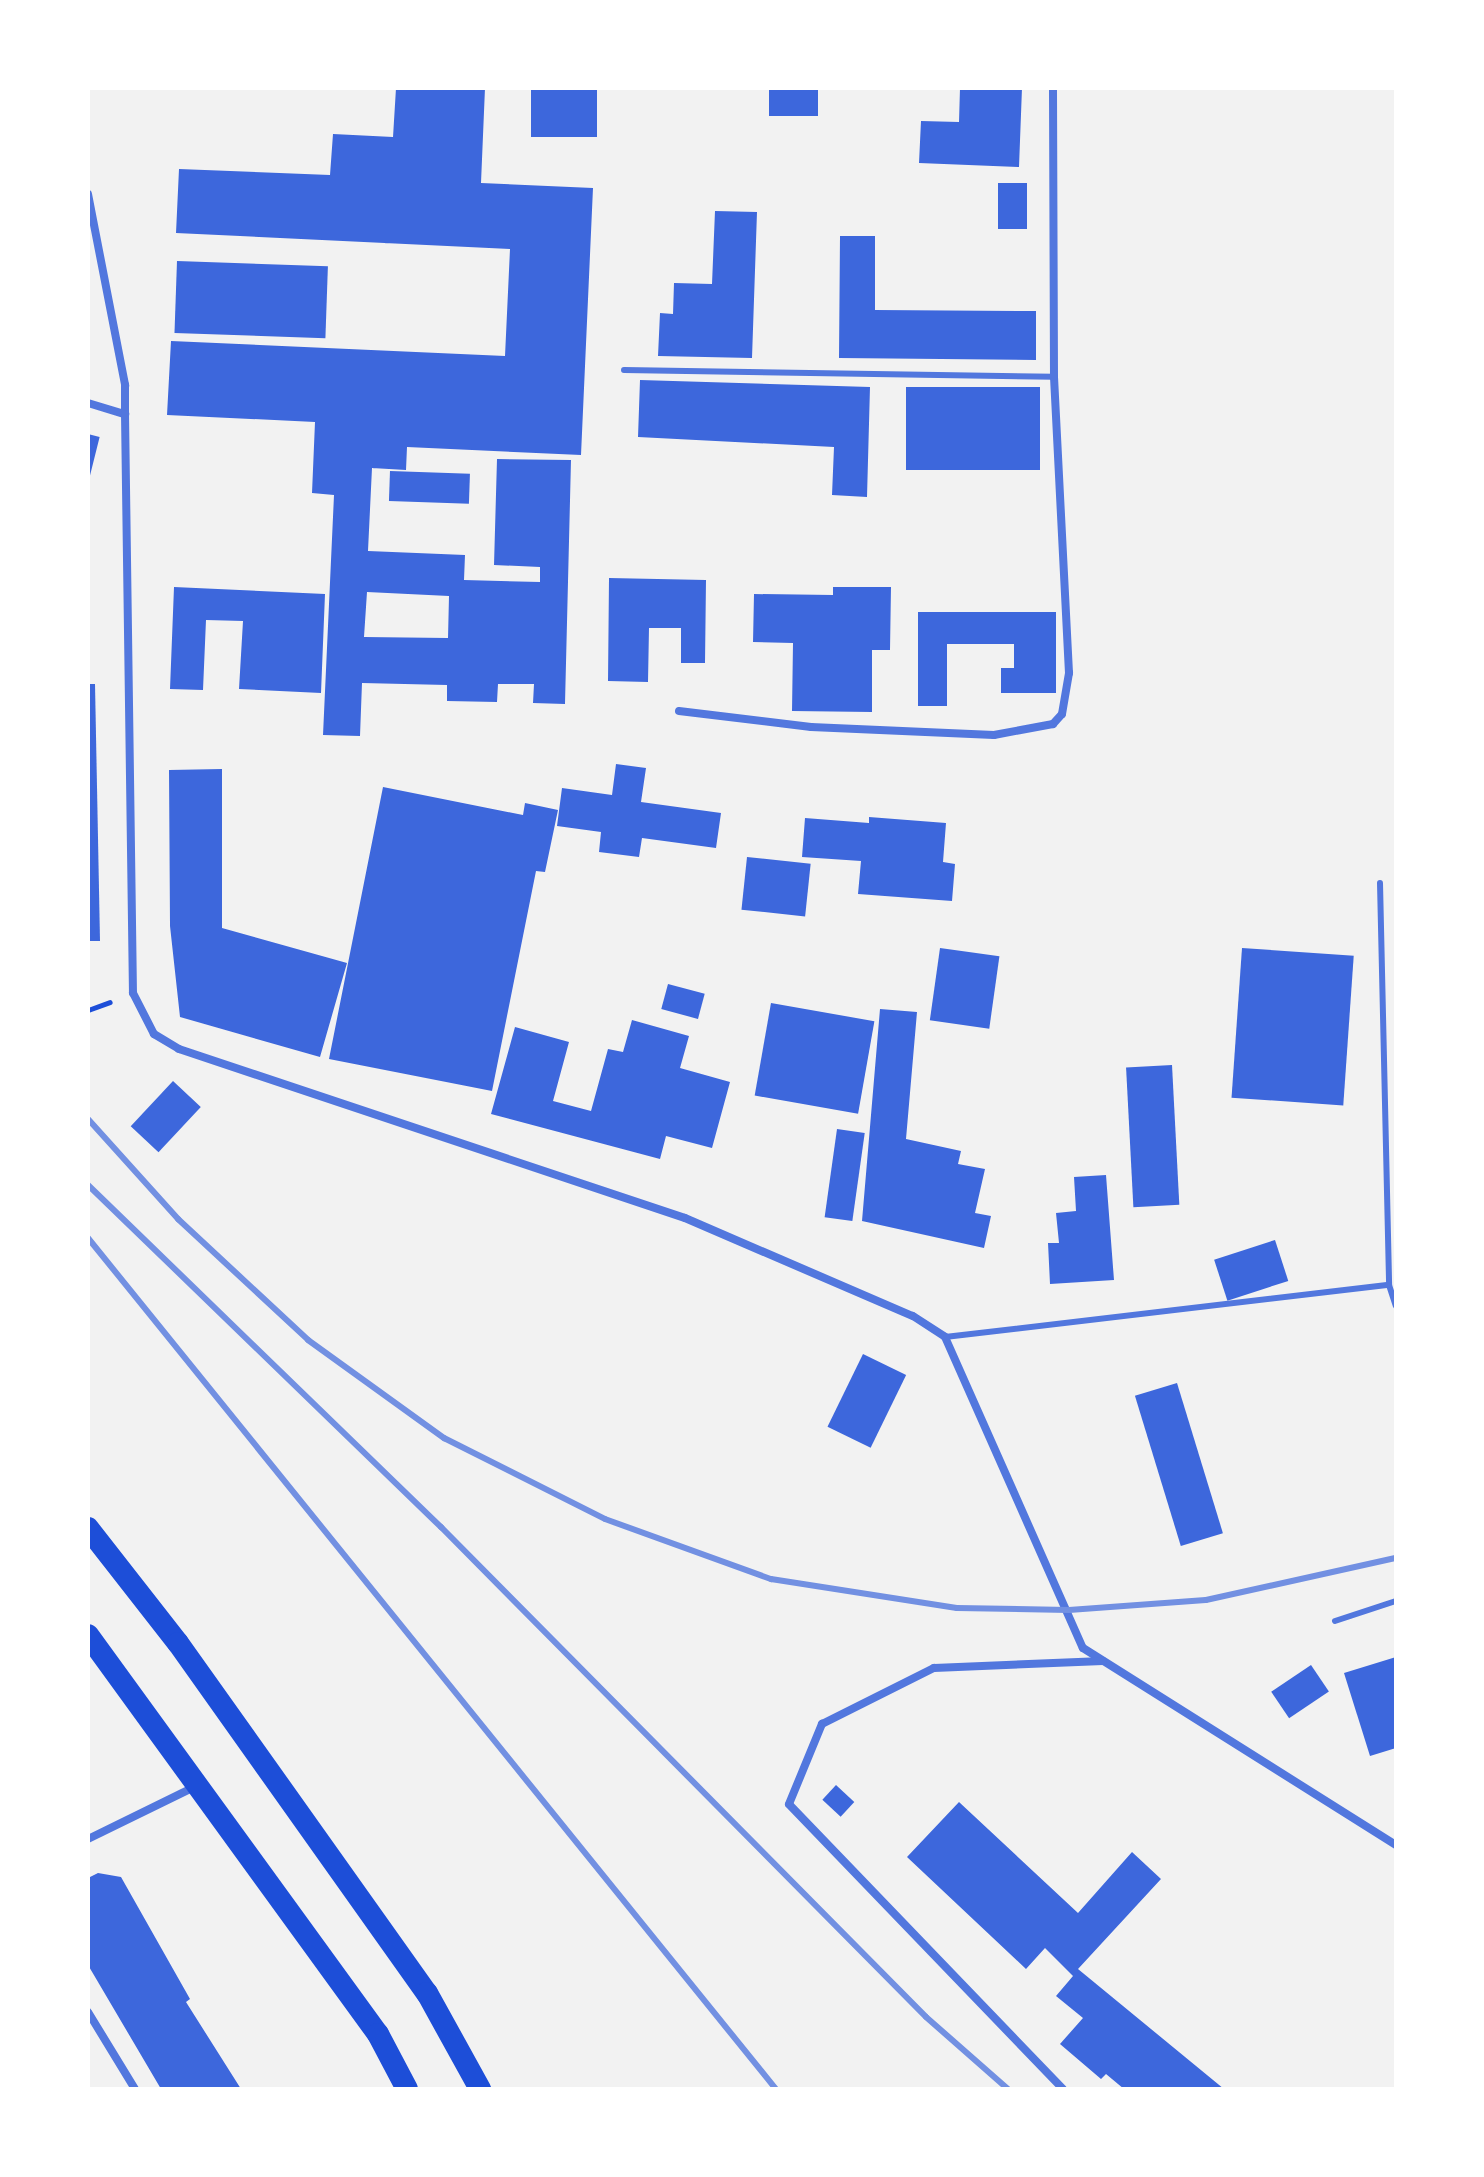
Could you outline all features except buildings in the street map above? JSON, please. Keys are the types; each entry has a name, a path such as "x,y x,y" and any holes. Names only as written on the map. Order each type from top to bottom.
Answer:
{"highway":[{"path":"88,1528 178,1643 427,1993 480,2089"},
{"path":"88,1635 378,2034 407,2089"}],"street":[{"path":"679,711 811,727 994,735 1053,724 1069,695 1069,673 1054,377 1053,88"},
{"path":"88,194 125,385 133,993 154,1034 179,1049 685,1218 913,1316 945,1337 1083,1648 1396,1845"},
{"path":"88,403 125,414"},
{"path":"1063,2089 789,1804 822,1724 934,1668 1104,1660"},
{"path":"88,1839 199,1785"},
{"path":"88,2012 135,2089"}],"lane":[{"path":"624,370 1054,377"},
{"path":"1380,883 1389,1285 1396,1306"},
{"path":"945,1337 1389,1285"},
{"path":"1335,1621 1396,1601"}],"railway":[{"path":"88,1119 178,1219 308,1340 444,1438 605,1519 771,1579 957,1608 1069,1610 1206,1600 1396,1558"},
{"path":"88,1185 441,1527 926,2017 1008,2089"},
{"path":"88,1238 776,2089"}]}
